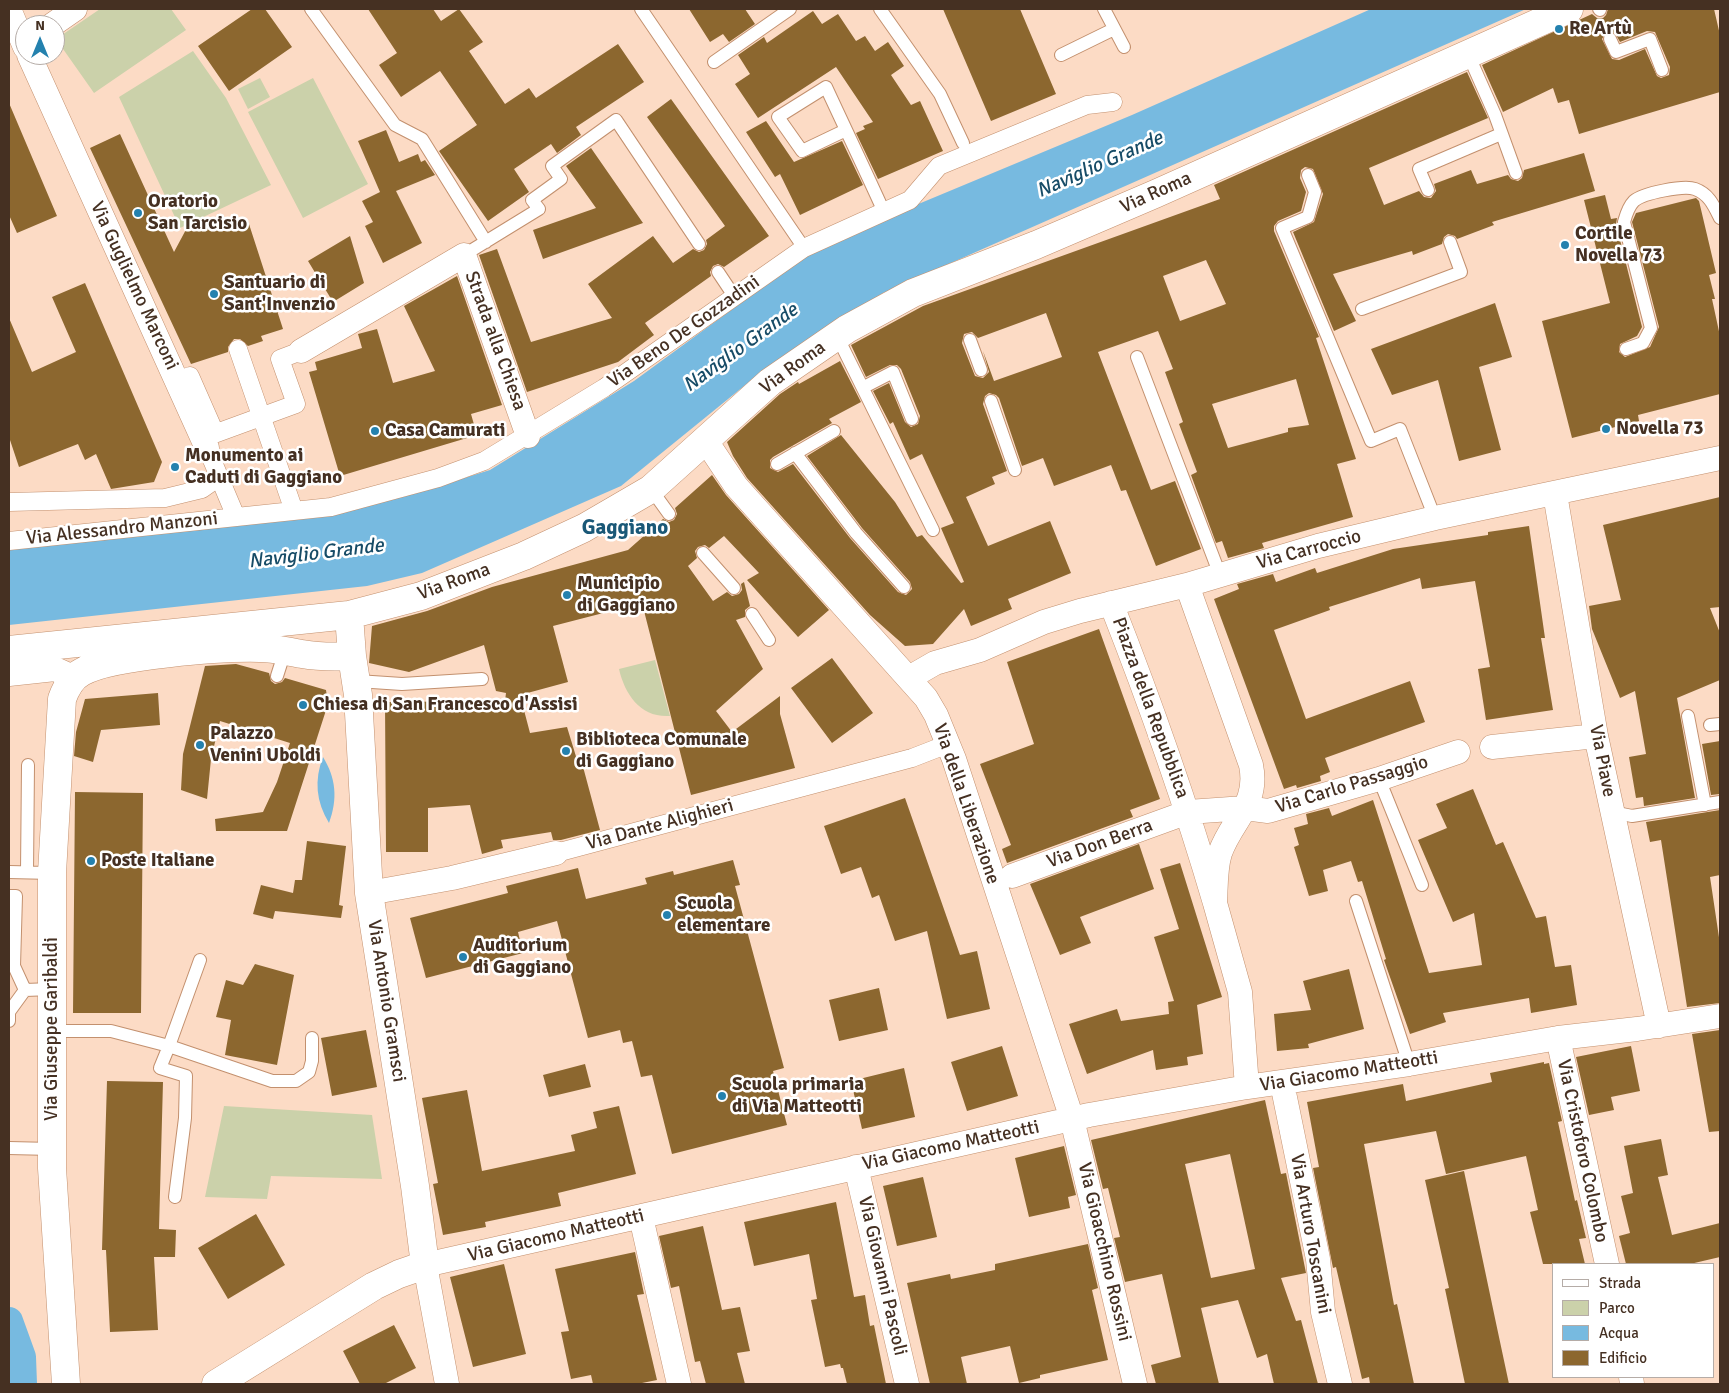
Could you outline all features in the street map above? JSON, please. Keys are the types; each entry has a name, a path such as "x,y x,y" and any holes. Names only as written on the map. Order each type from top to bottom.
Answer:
{"street":[{"path":"9,9 15,23"},
{"name":"Via Roma","path":"9,650 349,615 421,596 524,556 584,528 650,489 770,382 837,336 913,293 952,287 1036,245 1291,138 1468,54 1569,9"},
{"name":"Via Guglielmo Marconi","path":"34,65 177,381 208,439 219,477 236,517"},
{"name":"Via Beno De Gozzadini","path":"236,517 331,507 438,478 484,461 528,436 604,388 804,248 910,200 939,166 966,148 1087,105 1113,102"},
{"name":"Strada alla Chiesa","path":"301,351 464,255 528,436"},
{"path":"238,349 294,511"},
{"path":"208,439 296,404 280,359 301,351"},
{"name":"Via della Liberazione","path":"706,441 926,698 936,714 948,744 1072,1119"},
{"name":"Via Carroccio","path":"909,678 935,663 980,650 1044,622 1111,603 1187,585 1318,546 1435,518 1720,458"},
{"name":"Via Alessandro Manzoni","path":"9,502 165,498 202,489 219,477"},
{"name":"Via Piave","path":"1555,494 1596,736 1659,1026"},
{"name":"Via Alessandro Manzoni","path":"9,541 236,517"},
{"name":"Piazza della Repubblica","path":"1187,585 1251,765 1254,782 1251,798 1220,854 1217,867 1215,903"},
{"name":"Piazza della Repubblica","path":"1111,603 1154,714 1188,812 1240,992 1247,1088"},
{"name":"Via Antonio Gramsci","path":"349,615 368,893 415,1186 425,1266 447,1384"},
{"path":"9,674 55,668 75,678 90,668 123,660 241,648 281,664 318,656 354,668"},
{"name":"Via Giuseppe Garibaldi","path":"66,1384 52,1149 52,989 40,872 62,699 75,678"},
{"path":"1492,747 1596,736"},
{"name":"Via Dante Alighieri","path":"368,893 452,878 556,853 912,758 948,744"},
{"name":"Via Carlo Passaggio","path":"1245,808 1268,811 1379,779 1458,752"},
{"name":"Piazza della Repubblica","path":"1188,812 1245,808"},
{"name":"Via Don Berra","path":"1012,876 1188,812"},
{"name":"Via Giacomo Matteotti","path":"216,1384 374,1286 399,1274 425,1266 1072,1119 1247,1088 1409,1064 1558,1038 1659,1026 1720,1016"},
{"name":"Via Cristoforo Colombo","path":"1558,1038 1606,1263"},
{"name":"Via Arturo Toscanini","path":"1282,1083 1318,1258 1323,1312 1340,1384"},
{"name":"Via Gioacchino Rossini","path":"1072,1119 1135,1384"},
{"name":"Via Giovanni Pascoli","path":"856,1167 907,1384"},
{"path":"641,1217 679,1384"}],"lane":[{"path":"311,9 396,125 422,139 486,242"},
{"path":"640,9 804,248"},
{"path":"880,9 940,94 966,148"},
{"path":"1104,9 1124,47"},
{"path":"714,62 786,10"},
{"path":"1061,55 1114,28"},
{"path":"1610,38 1616,52 1650,39 1662,70"},
{"path":"1468,54 1516,173"},
{"path":"846,130 802,151 778,117 826,87 846,130 884,212"},
{"path":"464,255 539,209 532,200 561,179 552,166 616,120 700,244"},
{"path":"1428,190 1419,169 1501,134"},
{"path":"1308,175 1315,192 1308,217 1282,228 1371,441 1400,429 1435,518"},
{"path":"1626,349 1643,343 1651,328 1624,222 1626,212 1635,200 1676,187 1686,187 1696,189 1708,197 1720,218"},
{"path":"1362,309 1461,272 1450,242"},
{"path":"718,272 734,296"},
{"path":"837,336 864,387 933,530"},
{"path":"970,340 981,370"},
{"path":"1137,357 1220,575"},
{"path":"864,387 893,372 912,419"},
{"path":"991,401 1015,470"},
{"path":"776,464 834,431"},
{"path":"796,453 856,534 904,587"},
{"path":"650,489 668,514"},
{"path":"703,553 734,588"},
{"path":"752,614 769,640"},
{"path":"354,668 402,684 482,679"},
{"path":"1688,716 1705,805"},
{"path":"9,872 40,872 28,765"},
{"path":"1379,779 1422,885"},
{"path":"1612,812 1632,816 1720,802"},
{"path":"9,896 16,896 14,966 25,990"},
{"path":"1356,901 1409,1064"},
{"path":"175,1197 185,1118 186,1076 160,1068 200,960"},
{"path":"25,990 52,989"},
{"path":"9,1021 9,1012 25,990"},
{"path":"52,1031 111,1032 166,1050 188,1052 272,1081 296,1081 309,1072 312,1061 312,1038"},
{"path":"9,1148 52,1149"}],"green space":[{"path":"100,9 171,9 186,30 94,93 65,52 65,33"},
{"path":"193,51 226,98 271,185 180,228 119,97"},
{"path":"260,78 270,97 248,109 238,89"},
{"path":"313,78 368,184 303,218 248,112"},
{"path":"655,660 670,716 660,716 651,713 636,703 625,688 619,669"},
{"path":"224,1106 372,1115 382,1179 271,1176 267,1199 205,1197"}],"water":[{"name":"Naviglio Grande","path":"1371,9 1526,9 883,293 765,369 621,486 422,573 367,586 9,625 9,548 334,512 406,496 490,470 634,381 820,245 1132,115"},
{"path":"323,757 331,773 334,789 334,806 329,823 321,807 318,791 318,774"}],"building":[{"path":"252,9 265,9 292,47 229,91 198,46"},
{"path":"368,9 433,9 441,21 459,9 483,42 469,51 505,104 529,88 536,98 618,44 644,82 576,127 581,135 557,153 551,144 514,169 529,192 488,221 439,151 477,125 440,71 401,97 379,65 397,53"},
{"path":"689,9 745,9 755,24 729,42 723,34 710,42"},
{"path":"943,9 1020,9 1056,94 991,121"},
{"path":"1608,9 1714,9 1720,35 1720,92 1579,134 1569,100 1558,103 1553,88 1503,112 1482,65 1592,14 1597,18 1603,18","holes":["1607,31 1615,33 1620,42 1647,31 1655,32 1670,67 1669,75 1661,78 1657,76 1645,49 1619,60 1612,59 1602,39"]},
{"path":"813,11 822,24 838,14 856,41 865,36 875,51 888,42 904,66 891,75 911,105 920,101 943,151 878,179 856,133 865,129 863,126 873,122 836,67 758,118 735,84 750,74 738,55 764,37 767,43"},
{"path":"1467,72 1488,118 1369,168 1384,205 1419,191 1424,197 1431,198 1436,191 1434,184 1471,170 1477,184 1508,175 1511,179 1518,181 1522,178 1524,170 1584,153 1595,191 1492,222 1494,225 1457,239 1455,236 1448,234 1444,237 1442,244 1413,255 1412,251 1333,274 1356,321 1334,331 1293,232 1314,222 1323,194 1313,169 1305,167 1301,170 1300,178 1306,192 1301,211 1278,221 1274,226 1274,231 1319,337 1316,338 1356,459 1337,464 1353,517 1262,543 1264,548 1228,558 1222,541 1216,543 1191,475 1197,472 1179,424 1183,422 1165,372 1173,369 1158,331 1098,352 1151,490 1175,481 1201,549 1156,566 1126,490 1121,491 1111,465 1054,486 1043,458 1022,466 999,398 989,393 985,396 983,404 1007,471 992,477 995,484 966,497 988,546 1050,521 1071,573 1008,599 1012,609 971,626 964,609 933,644 905,646 870,615 747,478 733,456 727,442 780,394 798,382 799,384 840,361 861,402 829,419 832,423 773,457 770,460 770,468 778,472 793,464 850,538 898,592 906,595 912,589 910,582 862,528 807,456 841,435 895,502 917,537 922,535 961,583 964,582 941,528 954,523 922,454 910,460 893,422 890,424 873,391 889,383 905,422 911,427 918,424 920,416 901,369 897,365 890,365 866,377 851,345 923,306 1220,199 1214,185","holes":["1206,260 1226,304 1180,321 1163,276","1046,313 1062,357 994,381 983,351 989,372 983,378 975,376 962,343 964,334 972,332 978,338","1296,379 1309,425 1288,428 1288,432 1228,448 1212,404"]},
{"path":"671,99 769,236 724,267 718,264 713,266 710,272 711,276 645,323 654,335 618,362 527,392 479,255 497,249 531,342 612,318 588,284 653,236 673,263 693,249 699,252 704,250 707,244 706,240 725,226 647,117"},
{"path":"9,103 57,216 17,233 9,215"},
{"path":"766,121 794,162 842,141 863,185 800,215 780,174 775,177 746,132"},
{"path":"386,130 399,162 418,154 421,162 425,160 435,175 396,191 422,243 383,263 365,226 373,222 362,201 380,192 358,141"},
{"name":"Santuario di Sant'Invenzio","path":"120,134 174,252 189,224 206,221 214,223 224,230 248,221 283,329 261,336 263,341 248,346 240,339 234,339 228,347 228,352 191,364 90,148"},
{"path":"591,148 643,223 543,259 533,230 596,208 566,166"},
{"path":"1605,195 1611,219 1617,218 1616,224 1642,327 1637,336 1620,344 1619,352 1625,357 1650,347 1659,327 1632,222 1636,213 1696,198 1699,201 1716,273 1709,275 1715,299 1712,299 1720,336 1720,394 1638,415 1639,421 1572,438 1542,321 1610,303 1584,200"},
{"path":"350,236 364,283 333,302 308,261"},
{"path":"457,276 502,405 471,414 477,435 340,476 309,372 317,370 315,362 362,348 358,334 377,329 393,383 435,371 404,306"},
{"path":"85,283 162,462 154,482 111,489 96,454 85,460 78,444 19,467 9,437 9,318 32,372 76,352 52,297"},
{"path":"1495,303 1512,357 1479,367 1501,450 1459,461 1438,380 1392,395 1371,349"},
{"path":"712,475 726,495 829,610 798,637 747,580 759,573 724,536 709,548 705,545 698,547 695,551 697,558 688,566 713,601 727,592 732,596 739,594 742,590 741,584 744,582 750,606 745,610 745,617 736,620 763,669 716,711 732,732 780,696 780,714 795,768 691,795 642,603 553,626 568,682 520,695 530,733 567,727 578,763 582,763 600,830 561,840 553,840 551,832 501,840 503,848 482,854 470,805 428,808 428,852 386,852 385,702 505,701 506,693 496,691 484,645 409,672 369,663 372,626 427,611 492,587 628,550 663,519 669,522 674,520 677,514 675,508"},
{"path":"1720,497 1720,607 1710,608 1720,633 1720,680 1677,698 1695,798 1644,806 1643,797 1636,798 1629,757 1646,754 1635,691 1620,698 1592,629 1589,606 1621,600 1603,525"},
{"path":"1529,526 1545,638 1541,638 1553,710 1486,720 1478,669 1490,667 1475,581 1422,589 1420,578 1329,607 1330,610 1274,630 1306,719 1410,681 1425,722 1325,758 1330,772 1320,776 1321,781 1297,788 1296,785 1284,789 1214,599 1239,589 1237,584 1273,574 1276,582 1315,568 1317,573 1393,549 1488,535 1488,532"},
{"path":"1099,629 1160,799 1130,810 1133,817 1007,863 1002,849 1011,845 980,764 1034,744 1007,662"},
{"path":"832,658 873,713 832,743 791,688"},
{"name":"Palazzo Venini Uboldi","path":"236,664 269,673 271,681 275,684 282,682 285,678 326,690 328,704 287,831 216,831 215,819 263,812 277,782 290,743 220,721 211,759 207,799 181,790 183,754 205,666"},
{"path":"158,693 160,725 101,730 93,762 74,756 76,732 85,699"},
{"path":"1720,741 1720,794 1711,795 1702,744"},
{"path":"1473,789 1496,845 1503,842 1536,918 1546,916 1555,967 1571,965 1577,1005 1531,1013 1529,998 1443,1013 1446,1022 1410,1034 1384,960 1386,959 1362,881 1358,882 1351,861 1323,870 1328,891 1309,896 1294,847 1299,845 1294,828 1308,824 1306,814 1329,808 1332,816 1373,800 1429,973 1482,965 1474,913 1453,922 1418,840 1447,828 1436,804"},
{"path":"75,792 143,793 141,1013 73,1013"},
{"path":"905,798 960,955 977,951 990,1009 947,1019 927,931 895,941 879,895 872,898 861,867 841,874 824,826"},
{"path":"1720,810 1720,875 1710,877 1720,944 1720,1003 1687,1007 1661,840 1650,842 1646,822"},
{"path":"307,841 346,846 339,905 343,906 341,918 275,911 273,919 253,914 261,885 293,893 295,880 302,880"},
{"path":"1139,844 1154,889 1080,917 1091,943 1060,955 1030,884"},
{"path":"733,860 740,885 735,886 784,1068 773,1071 787,1125 672,1154 652,1075 641,1077 632,1041 623,1043 620,1030 588,1038 557,921 518,932 523,953 426,978 410,918 508,893 506,886 578,868 586,899 647,884 645,878 673,871 674,875"},
{"path":"1180,863 1222,997 1197,1005 1203,1054 1187,1057 1188,1065 1156,1070 1153,1050 1087,1074 1069,1024 1117,1009 1121,1021 1169,1014 1168,1002 1174,1001 1154,937 1179,929 1160,869"},
{"path":"255,964 294,975 277,1065 225,1055 231,1020 216,1017 226,980 243,985"},
{"path":"1349,969 1364,1029 1308,1044 1309,1048 1277,1051 1274,1014 1311,1010 1303,981"},
{"path":"879,988 888,1030 839,1041 829,1000"},
{"path":"366,1030 377,1087 332,1096 321,1038"},
{"path":"1720,1030 1720,1131 1709,1132 1692,1034"},
{"path":"1002,1046 1018,1096 967,1111 951,1062"},
{"path":"1631,1046 1640,1091 1611,1097 1614,1110 1589,1115 1576,1057"},
{"path":"1544,1062 1544,1064 1549,1063 1562,1121 1558,1122 1575,1201 1577,1200 1586,1238 1579,1239 1585,1263 1543,1264 1530,1212 1538,1210 1526,1156 1446,1174 1436,1131 1364,1144 1394,1305 1397,1304 1414,1384 1370,1384 1369,1377 1362,1379 1336,1267 1333,1268 1313,1168 1319,1167 1307,1102 1403,1084 1406,1101 1492,1082 1490,1073"},
{"path":"585,1064 591,1087 549,1097 543,1075"},
{"path":"904,1068 915,1117 862,1129 851,1081"},
{"path":"107,1081 163,1082 159,1229 176,1230 175,1257 154,1257 158,1330 110,1332 106,1250 102,1250"},
{"path":"467,1090 482,1171 575,1151 571,1135 597,1128 593,1112 619,1106 636,1174 558,1193 561,1206 485,1222 486,1227 443,1235 433,1184 438,1183 422,1098"},
{"path":"1265,1100 1281,1174 1286,1173 1306,1273 1281,1278 1296,1321 1301,1320 1318,1384 1274,1384 1267,1354 1257,1358 1238,1300 1201,1308 1219,1384 1156,1384 1151,1365 1181,1357 1162,1274 1125,1282 1114,1238 1120,1237 1108,1188 1103,1189 1091,1140","holes":["1230,1154 1255,1269 1211,1278 1185,1164"]},
{"path":"1661,1139 1668,1175 1658,1177 1672,1235 1720,1223 1720,1257 1694,1263 1626,1263 1619,1236 1630,1233 1621,1196 1633,1193 1624,1146"},
{"path":"1064,1146 1076,1195 1068,1197 1070,1208 1029,1217 1015,1158"},
{"path":"1464,1171 1509,1384 1465,1384 1445,1289 1449,1288 1425,1180"},
{"path":"923,1177 937,1237 897,1246 883,1186"},
{"path":"836,1202 854,1297 865,1295 870,1326 874,1325 886,1384 847,1384 843,1368 841,1368 840,1364 825,1367 811,1300 817,1299 809,1254 754,1266 744,1222"},
{"path":"256,1214 285,1265 228,1299 198,1248"},
{"path":"703,1226 722,1310 740,1307 750,1351 737,1353 745,1384 706,1384 700,1361 695,1362 679,1286 671,1288 659,1236"},
{"path":"1088,1244 1098,1288 1092,1290 1108,1360 1040,1375 1040,1378 1019,1383 1010,1346 961,1357 967,1384 930,1384 907,1283 950,1274 951,1279 995,1270 995,1264"},
{"path":"635,1252 644,1294 637,1295 657,1380 637,1384 593,1384 591,1375 571,1379 561,1332 569,1331 555,1269"},
{"path":"504,1264 526,1354 473,1367 450,1277"},
{"path":"394,1325 416,1368 384,1384 360,1384 343,1351"}],"waterway":[{"path":"9,1321 22,1357 23,1384"}],"place":[{"name":"Re Artù","path":"1559,29"},
{"name":"Oratorio San Tarcisio","path":"138,213"},
{"name":"Cortile Novella 73","path":"1565,245"},
{"name":"Santuario di Sant'Invenzio","path":"214,294"},
{"name":"Novella 73","path":"1606,429"},
{"name":"Casa Camurati","path":"375,431"},
{"name":"Monumento ai Caduti di Gaggiano","path":"175,467"},
{"name":"Municipio di Gaggiano","path":"567,595"},
{"name":"Chiesa di San Francesco d'Assisi","path":"303,705"},
{"name":"Palazzo Venini Uboldi","path":"200,745"},
{"name":"Biblioteca Comunale di Gaggiano","path":"566,751"},
{"name":"Poste Italiane","path":"91,861"},
{"name":"Scuola elementare","path":"667,915"},
{"name":"Auditorium di Gaggiano","path":"463,957"},
{"name":"Scuola primaria di Via Matteotti","path":"722,1096"}],"district":[{"name":"Gaggiano","path":"625,528"}]}
